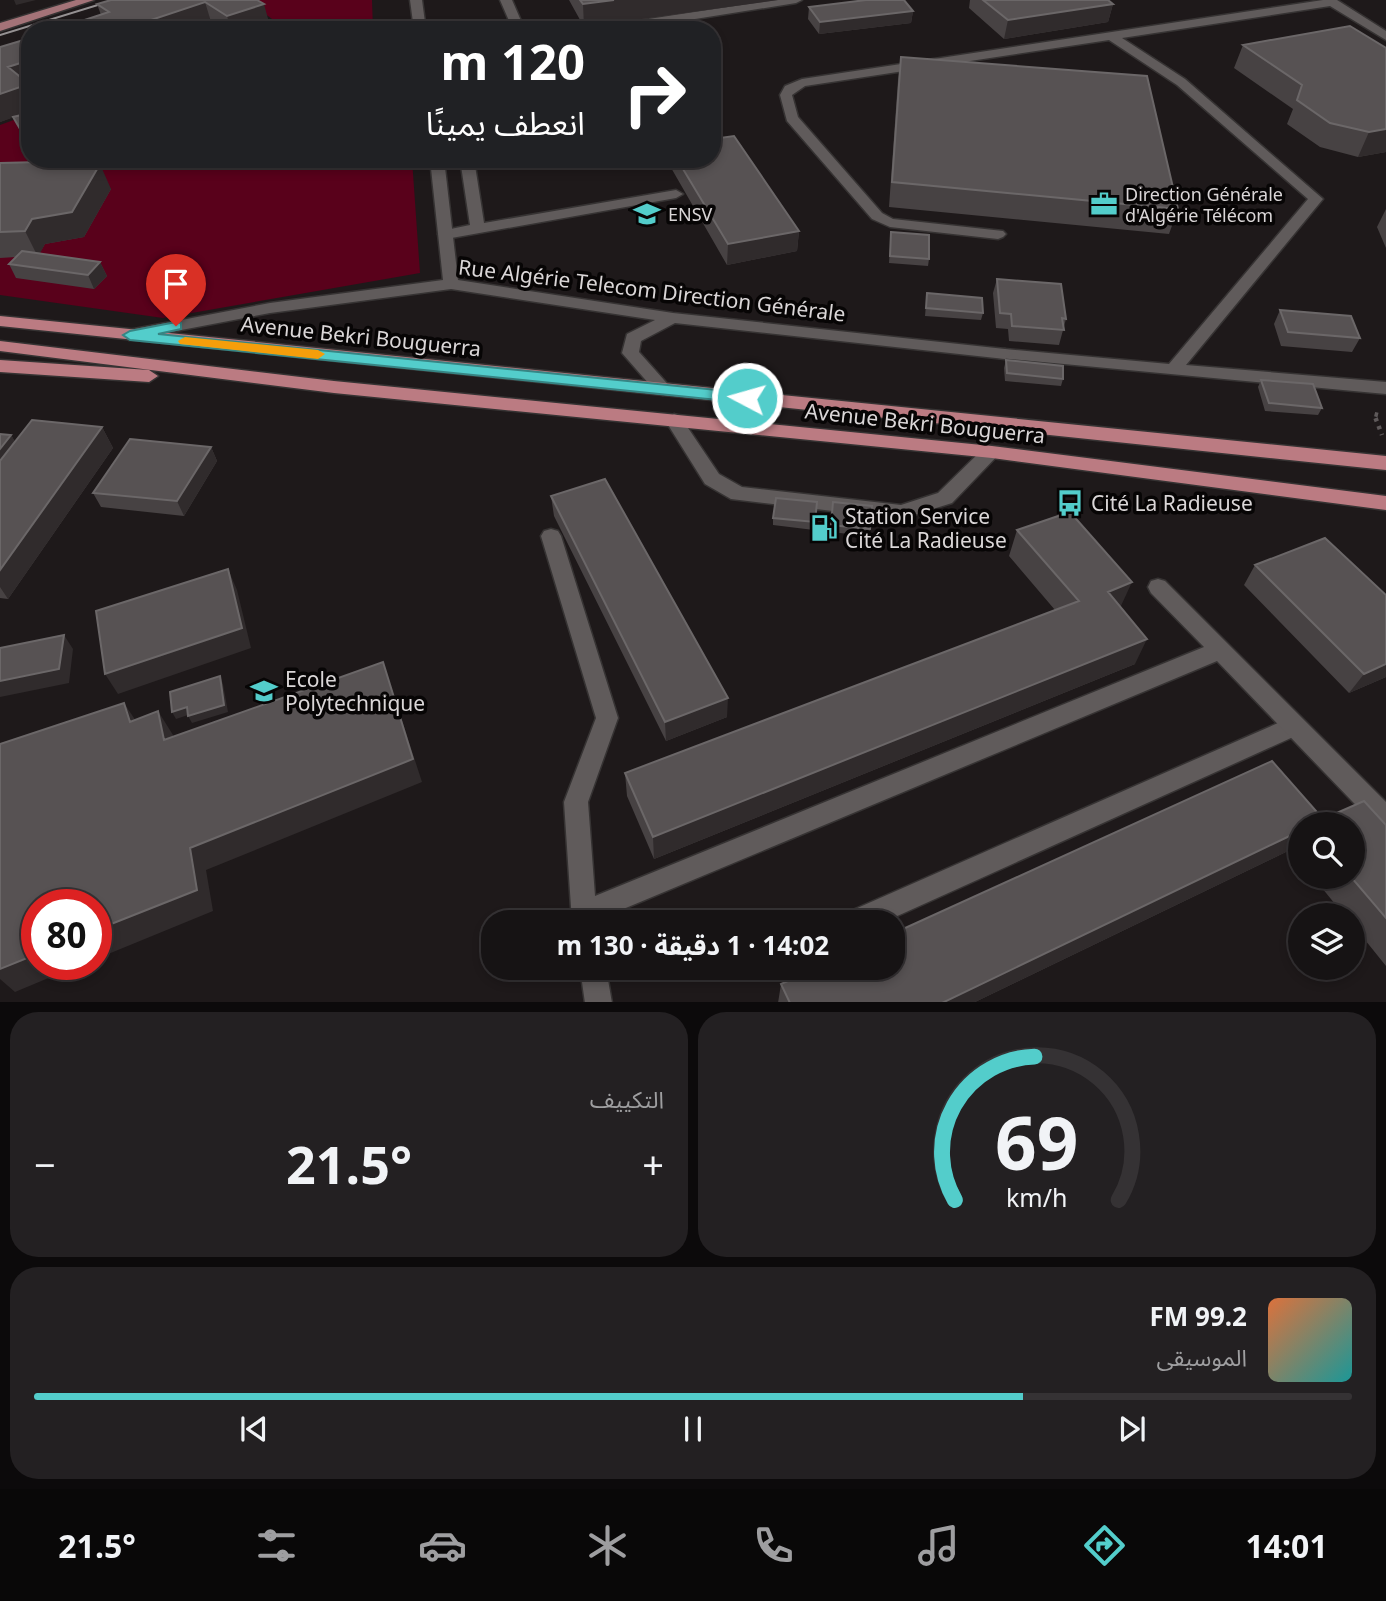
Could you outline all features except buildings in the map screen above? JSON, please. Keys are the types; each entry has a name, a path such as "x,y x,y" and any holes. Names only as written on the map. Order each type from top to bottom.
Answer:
{"highway":[{"name":"Avenue Bekri Bouguerra","path":"0,321 1386,463"},
{"name":"Avenue Bekri Bouguerra","path":"0,346 334,387 992,452 1386,503"},
{"path":"0,366 334,387"}],"main road":[{"path":"0,27 88,0"}],"street":[{"path":"416,0 419,21"},
{"path":"506,0 515,21"},
{"path":"660,21 796,0"},
{"path":"1111,36 1332,2 1386,36"},
{"path":"438,168 452,284"},
{"path":"446,234 676,194"},
{"name":"Rue Algérie Telecom Direction Générale","path":"130,335 270,308 452,284 673,318 1005,354"},
{"path":"663,389 630,354 633,338 673,318"},
{"path":"1173,370 1386,388"},
{"path":"674,420 712,479 738,494 901,512 945,498 992,452"},
{"path":"551,536 607,718 576,802 583,910"},
{"path":"1158,587 1386,819"},
{"path":"603,910 1220,650"},
{"path":"882,910 1294,726"},
{"path":"595,980 599,1002"}],"lane":[{"path":"998,234 890,223 877,216 792,118 786,95 790,89 802,83 1111,36 1181,82 1316,200 1173,370 1005,354"},
{"path":"468,168 478,229"}],"path":[{"path":"1374,414 1386,447"}],"shaded area":[{"path":"246,0 372,0 373,21 275,21"},
{"path":"21,117 21,168 413,168 420,273 163,318 0,295 0,125"}],"tram line":[{"path":"46,21 114,0"},
{"path":"0,35 21,29"}],"slow traffic":[{"path":"185,341 318,354"}],"place":[{"name":"Direction Générale d'Algérie Télécom","path":"1104,204"},
{"name":"ENSV","path":"647,214"},
{"name":"Cité La Radieuse","path":"1070,503"},
{"name":"Station Service Cité La Radieuse","path":"824,528"},
{"name":"Ecole Polytechnique","path":"264,691"}],"route":[{"path":"176,326 130,335 747,398"}]}
